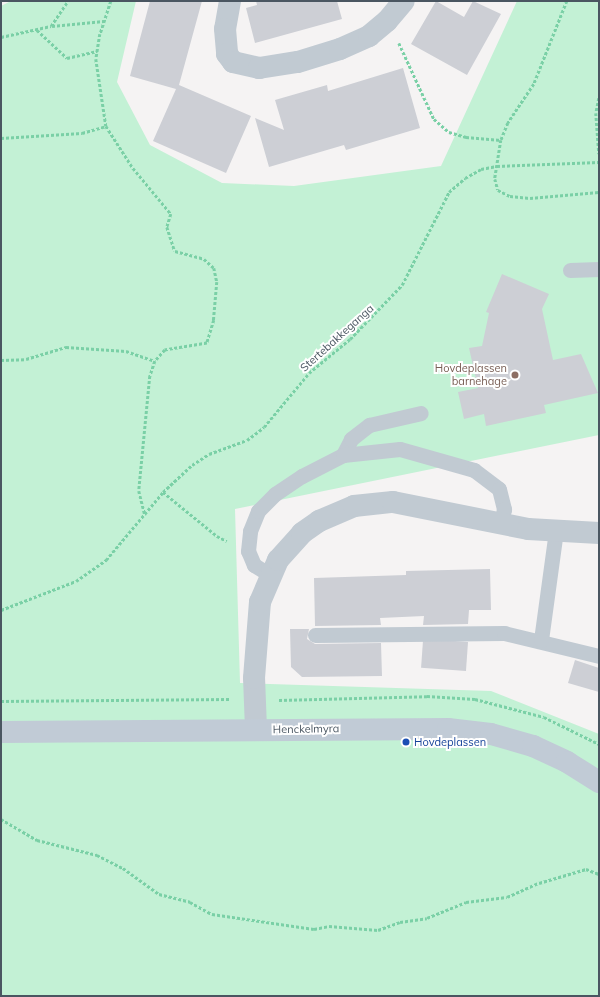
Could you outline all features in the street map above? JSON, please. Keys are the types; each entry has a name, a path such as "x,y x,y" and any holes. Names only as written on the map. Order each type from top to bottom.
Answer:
{"street":[{"path":"230,1 225,42 232,62 243,66 281,65 340,49 369,36 387,22 404,1"},
{"path":"256,729 254,699 257,620 270,575 278,560 302,533 318,521 354,506 374,503 408,504 501,523 556,531 599,533"},
{"name":"Henckelmyra","path":"1,732 428,728 491,734 551,754 599,782"}],"lane":[{"path":"570,270 599,269"},
{"path":"343,455 351,438 369,425 421,413"},
{"path":"270,575 254,565 248,551 250,530 258,511 296,479 343,455 400,449 474,470 499,489 504,509 501,523"},
{"path":"541,640 556,531"},
{"path":"315,635 504,634 541,640 599,656"}],"path":[{"path":"51,26 68,1"},
{"path":"111,1 104,21 97,51 98,83 106,126 133,168 172,214 167,227 175,251 204,259 214,268 217,282 214,320 208,343 165,350 155,361 146,404 139,491 145,516"},
{"path":"567,1 534,84 508,123 501,140 494,179 498,190 510,196 530,198 599,192"},
{"path":"1,37 51,26 104,21"},
{"path":"387,22 412,66 434,119 449,132 501,140"},
{"path":"36,29 67,58 97,51"},
{"path":"599,98 596,113 599,154"},
{"path":"1,138 82,133 106,126"},
{"name":"Stertebakkeganga","path":"1,610 76,581 106,560 145,516 163,492 209,454 247,440 264,427 309,373 350,338 402,285 449,192 481,170 497,166 599,162"},
{"path":"1,360 26,359 66,347 126,352 155,361"},
{"path":"163,492 217,536 248,551"},
{"path":"1,701 254,699 300,701 427,696 475,699 544,717 599,744"},
{"path":"1,820 37,840 96,855 123,868 159,894 190,902 212,914 314,929 329,926 378,930 400,922 427,918 466,902 507,897 539,883 586,869 599,874"}],"green space":[{"path":"11,1 136,1 117,82 150,145 222,183 294,186 441,166 517,1 599,1 599,435 235,509 240,683 491,691 599,734 599,996 1,996 1,6"}],"building":[{"path":"150,1 202,1 179,85 251,116 226,173 153,141 176,89 130,76"},
{"path":"256,1 337,1 342,19 255,43 246,8 257,5"},
{"path":"436,1 464,17 473,1 501,14 467,75 411,44"},
{"path":"403,68 420,128 346,150 344,145 269,167 255,118 284,130 275,100 327,85 328,91"},
{"path":"502,274 549,294 542,309 553,360 581,354 598,393 544,405 546,413 486,426 484,414 464,419 458,392 478,388 469,348 482,346 489,313 486,312"},
{"path":"490,569 491,610 469,610 468,624 423,625 424,616 380,618 381,625 315,626 314,578 406,575 406,571"},
{"path":"290,629 309,629 307,639 315,644 381,643 382,676 302,677 291,667"},
{"path":"423,639 468,642 466,671 421,668"},
{"path":"575,660 599,668 599,692 568,683"}],"place":[{"name":"Hovdeplassen barnehage","path":"515,375"},
{"name":"Hovdeplassen","path":"406,742"}]}
